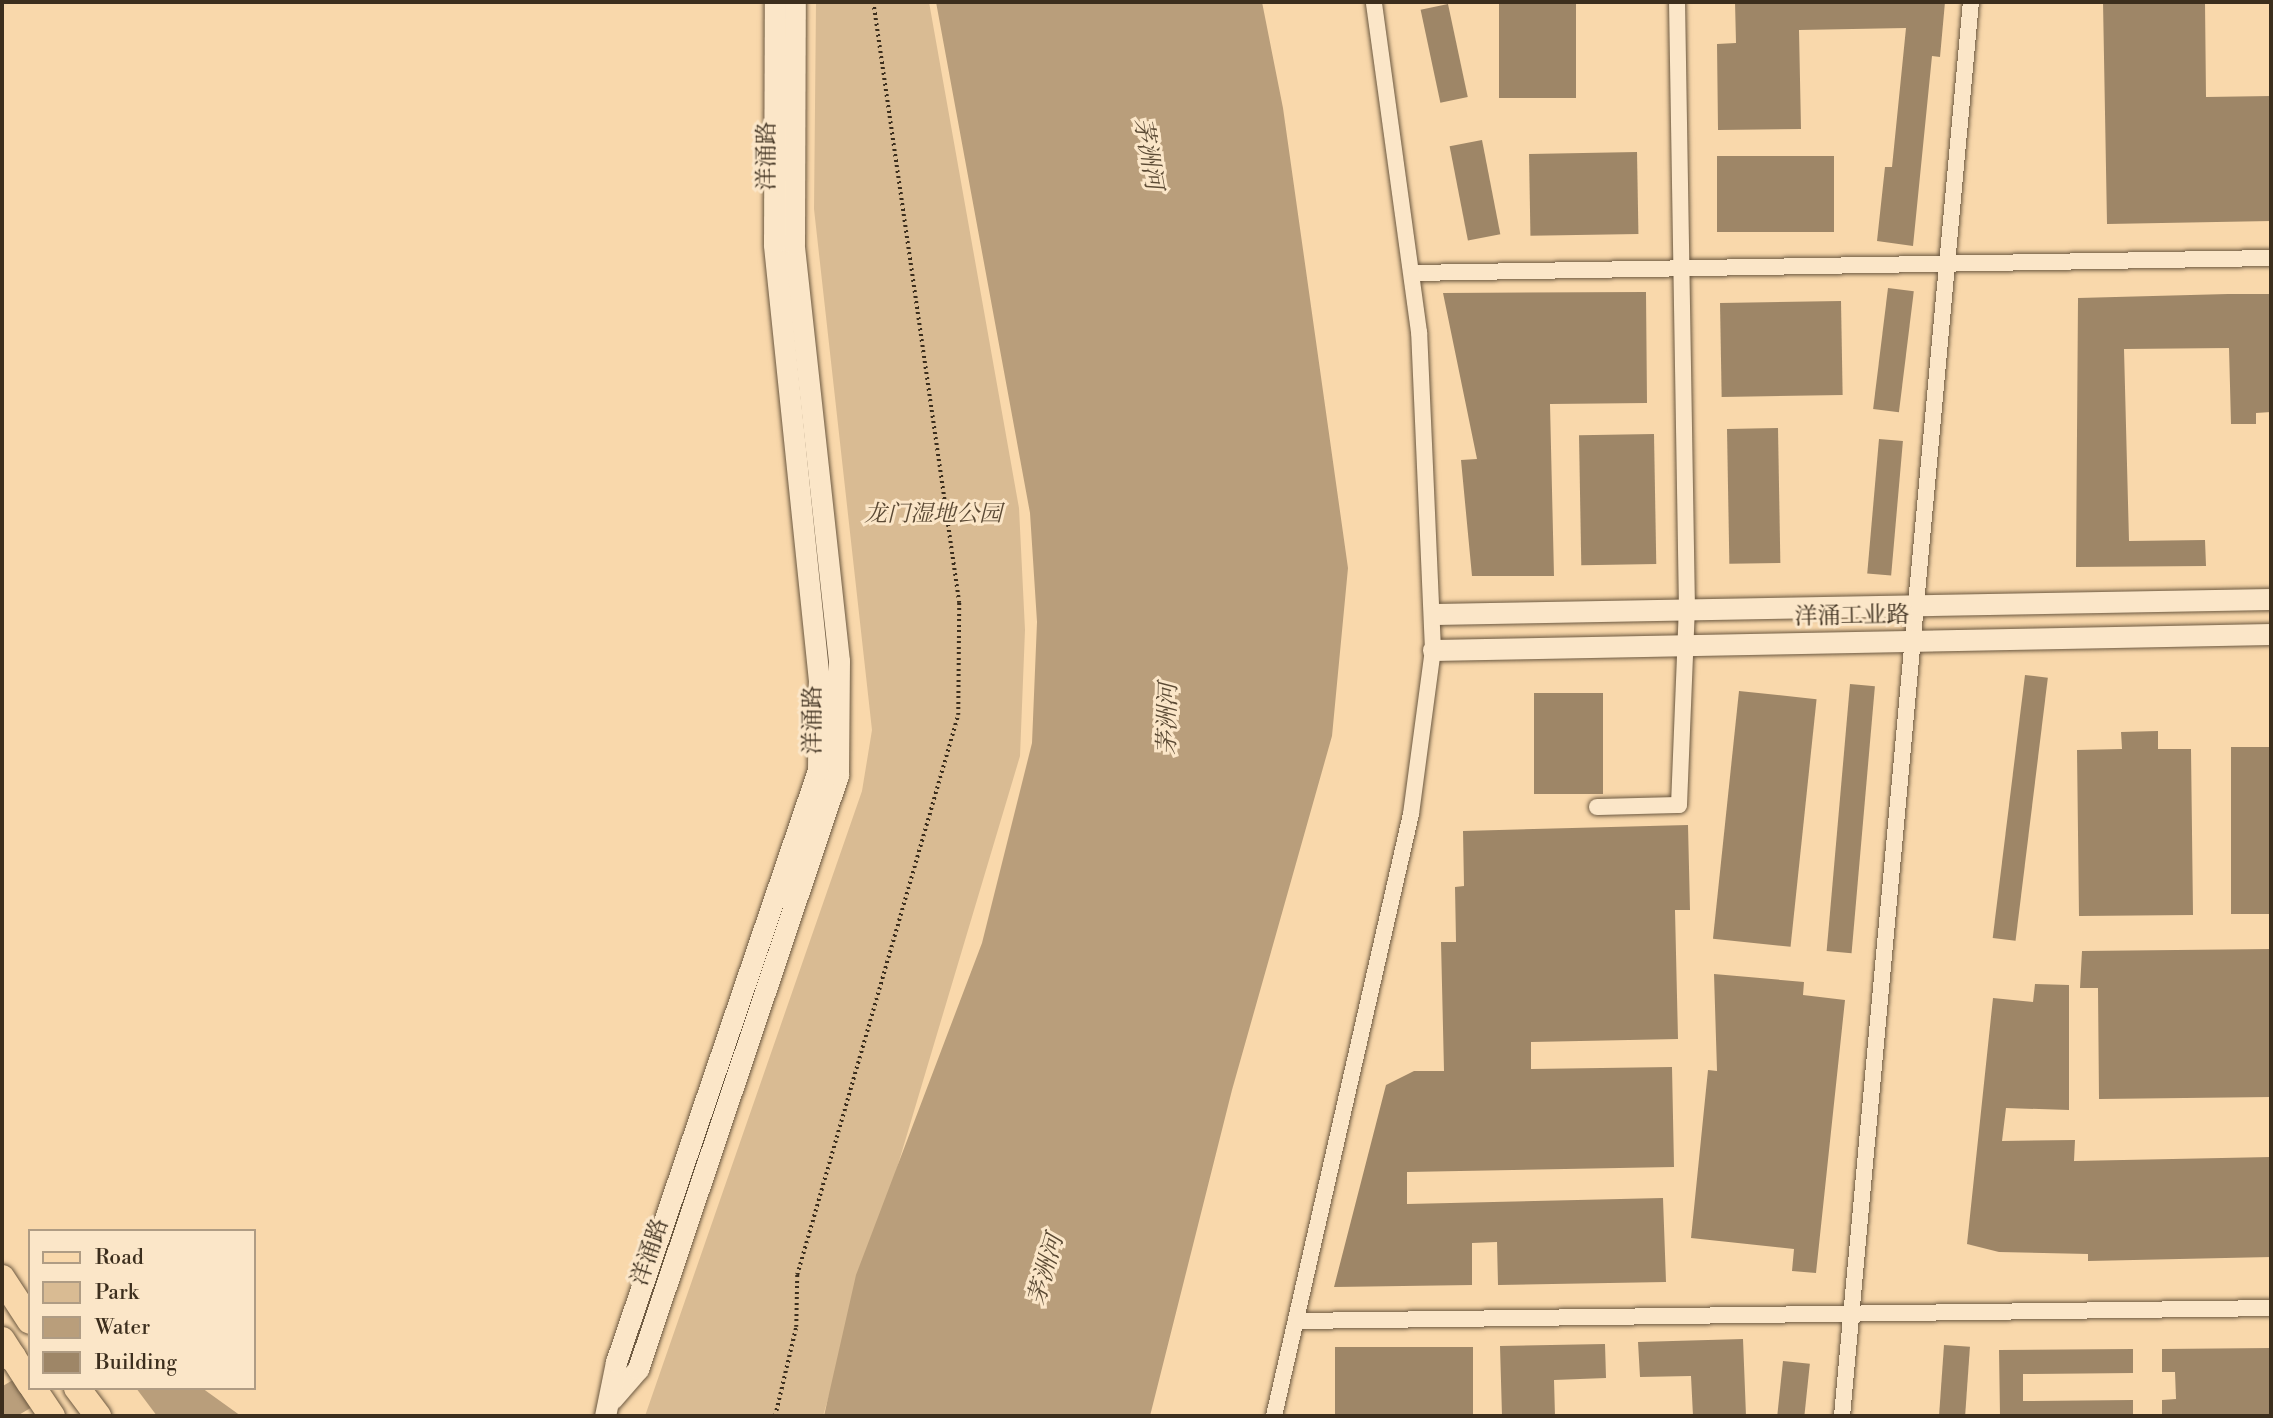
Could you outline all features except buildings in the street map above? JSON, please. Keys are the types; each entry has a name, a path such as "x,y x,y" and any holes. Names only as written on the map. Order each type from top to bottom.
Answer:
{"main road":[{"path":"2,1278 28,1318"},
{"path":"5,1348 28,1381"},
{"path":"34,1390 52,1416"},
{"path":"78,1390 98,1416"}],"street":[{"name":"洋涌路","path":"608,1408 616,1362 818,770 819,681 774,244 775,2"},
{"name":"洋涌路","path":"608,1408 638,1368 838,775 838,661 795,260 795,2"},
{"path":"1274,1416 1411,814 1433,650 1435,614 1412,273 1374,2"},
{"path":"1597,807 1679,805 1687,610 1677,2"},
{"path":"1842,1416 1971,2"},
{"path":"1412,273 1947,266 2271,258"},
{"name":"洋涌工业路","path":"1435,614 2271,599"},
{"name":"洋涌工业路","path":"1433,650 2271,634"},
{"path":"1296,1321 1852,1311 2271,1308"}],"path":[{"path":"775,1416 796,1327 797,1275 958,715 959,603 873,2"}],"green space":[{"name":"龙门湿地公园","path":"816,2 929,2 1019,508 1025,630 1020,756 823,1416 645,1416 862,791 872,730 814,209"}],"water":[{"name":"茅洲河","path":"936,2 1262,2 1283,108 1348,568 1332,736 1232,1090 1150,1416 824,1416 856,1275 982,943 1032,743 1037,622 1030,513"},
{"path":"138,1390 205,1390 241,1416 157,1416"}],"waterway":[{"path":"2,1405 28,1389"}]}
